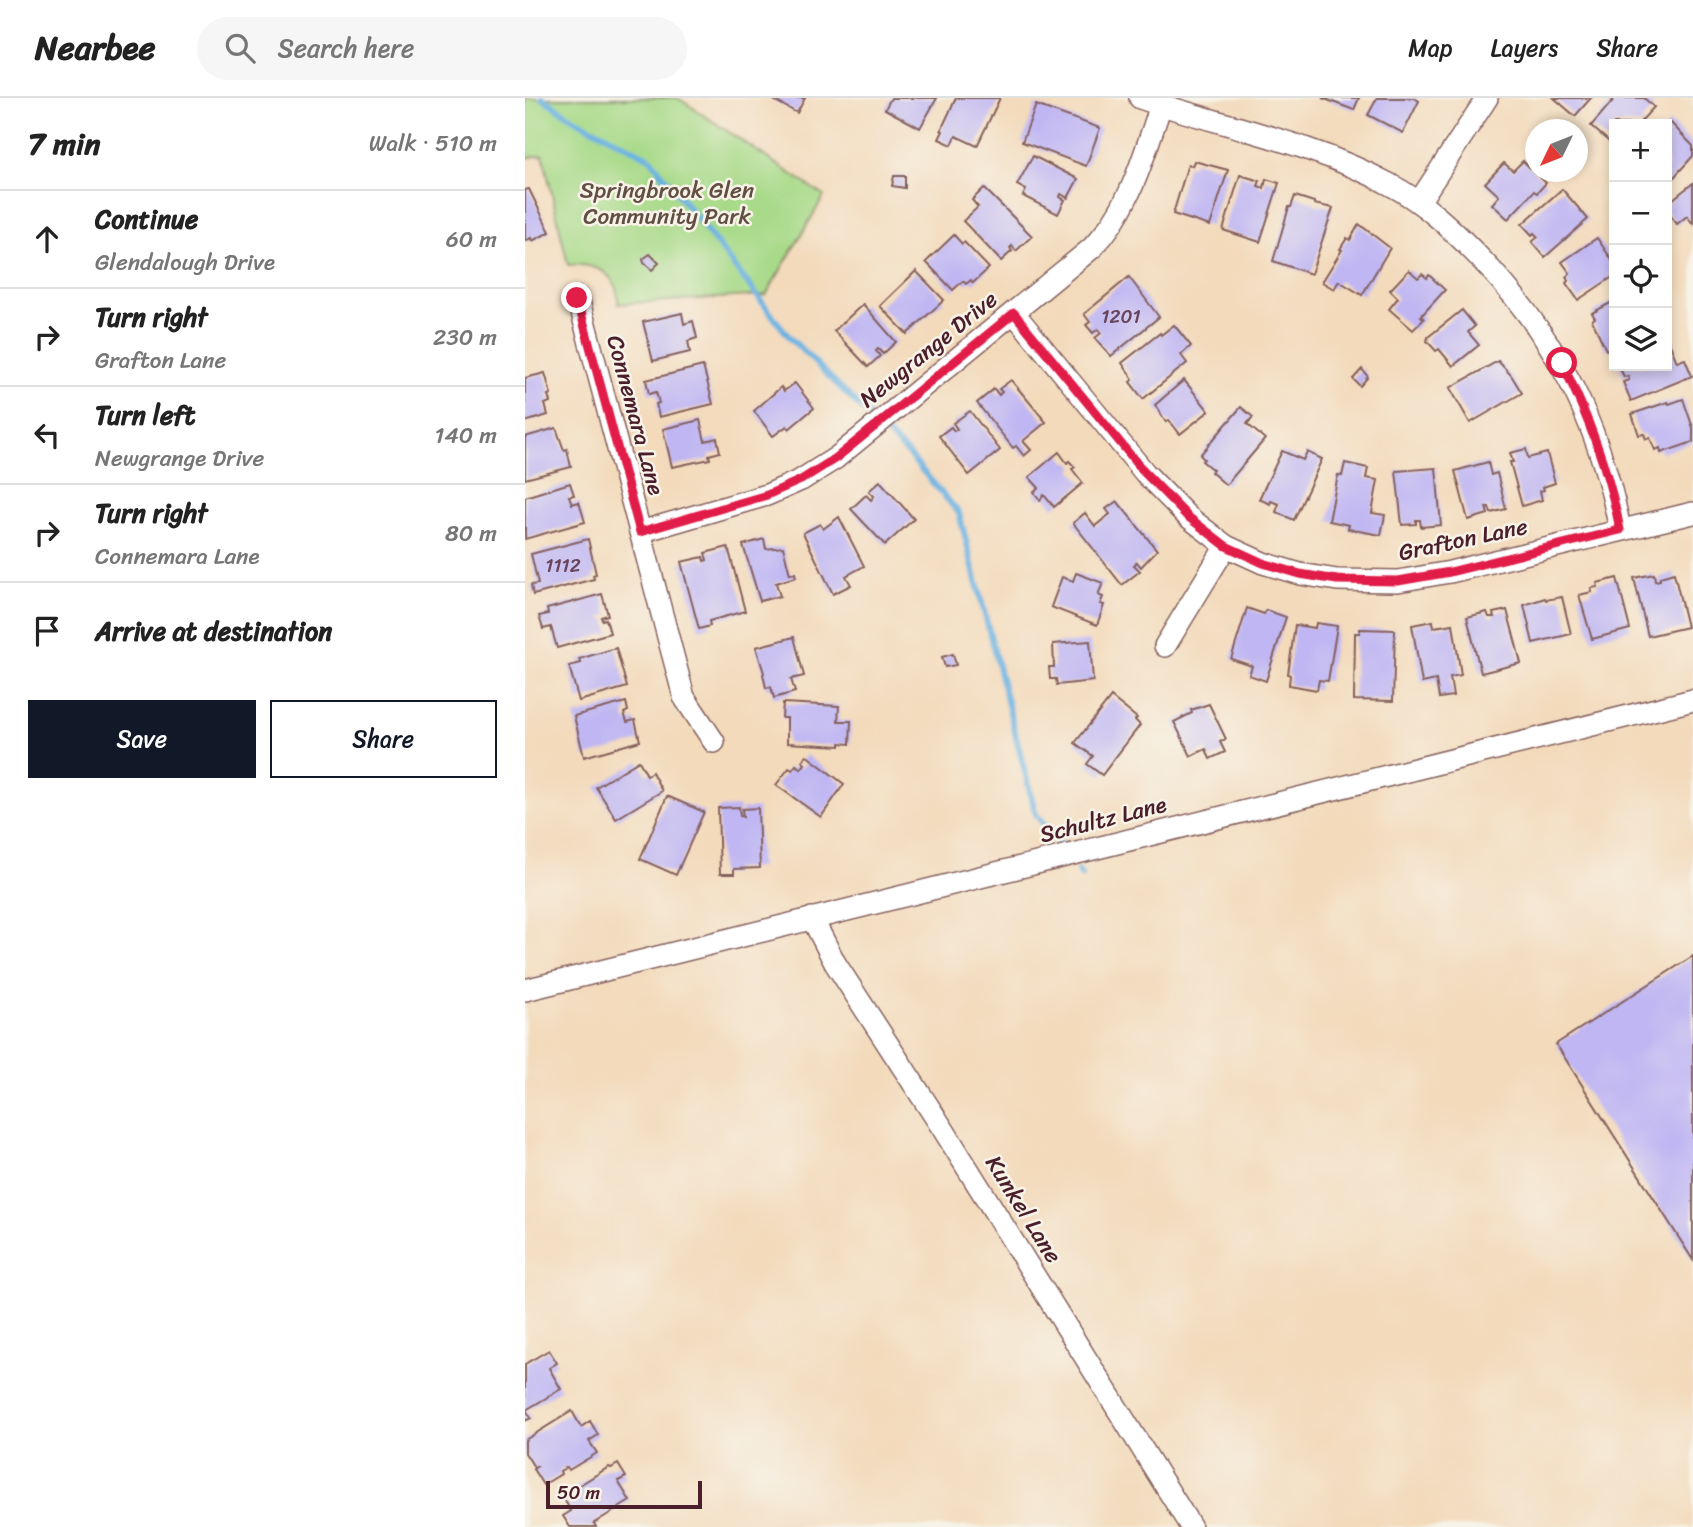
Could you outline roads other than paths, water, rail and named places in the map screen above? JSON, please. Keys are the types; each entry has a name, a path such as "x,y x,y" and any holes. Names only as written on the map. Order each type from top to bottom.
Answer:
{"street":[{"path":"1140,98 1300,145 1389,184 1419,202 1454,230 1502,280 1533,318 1562,363 1601,453 1620,530"},
{"path":"1419,202 1487,98"},
{"name":"Newgrange Drive","path":"640,532 767,495 801,480 844,451 903,404 1092,248 1108,231 1132,190 1161,105"},
{"name":"Connemara Lane","path":"577,298 684,697 715,742"},
{"name":"Grafton Lane","path":"1014,313 1145,473 1187,516 1226,546 1263,563 1300,574 1337,580 1398,581 1450,572 1693,513"},
{"path":"1165,646 1226,546"},
{"name":"Schultz Lane","path":"525,990 1693,700"},
{"name":"Kunkel Lane","path":"812,918 835,963 943,1129 1191,1527"}],"waterway":[{"path":"542,98 574,119 650,158 790,338 908,454 959,513 1036,815 1059,843"},
{"path":"1078,871 1082,876"}],"park label":[{"name":"Springbrook Glen Community Park","path":"667,203"}]}
